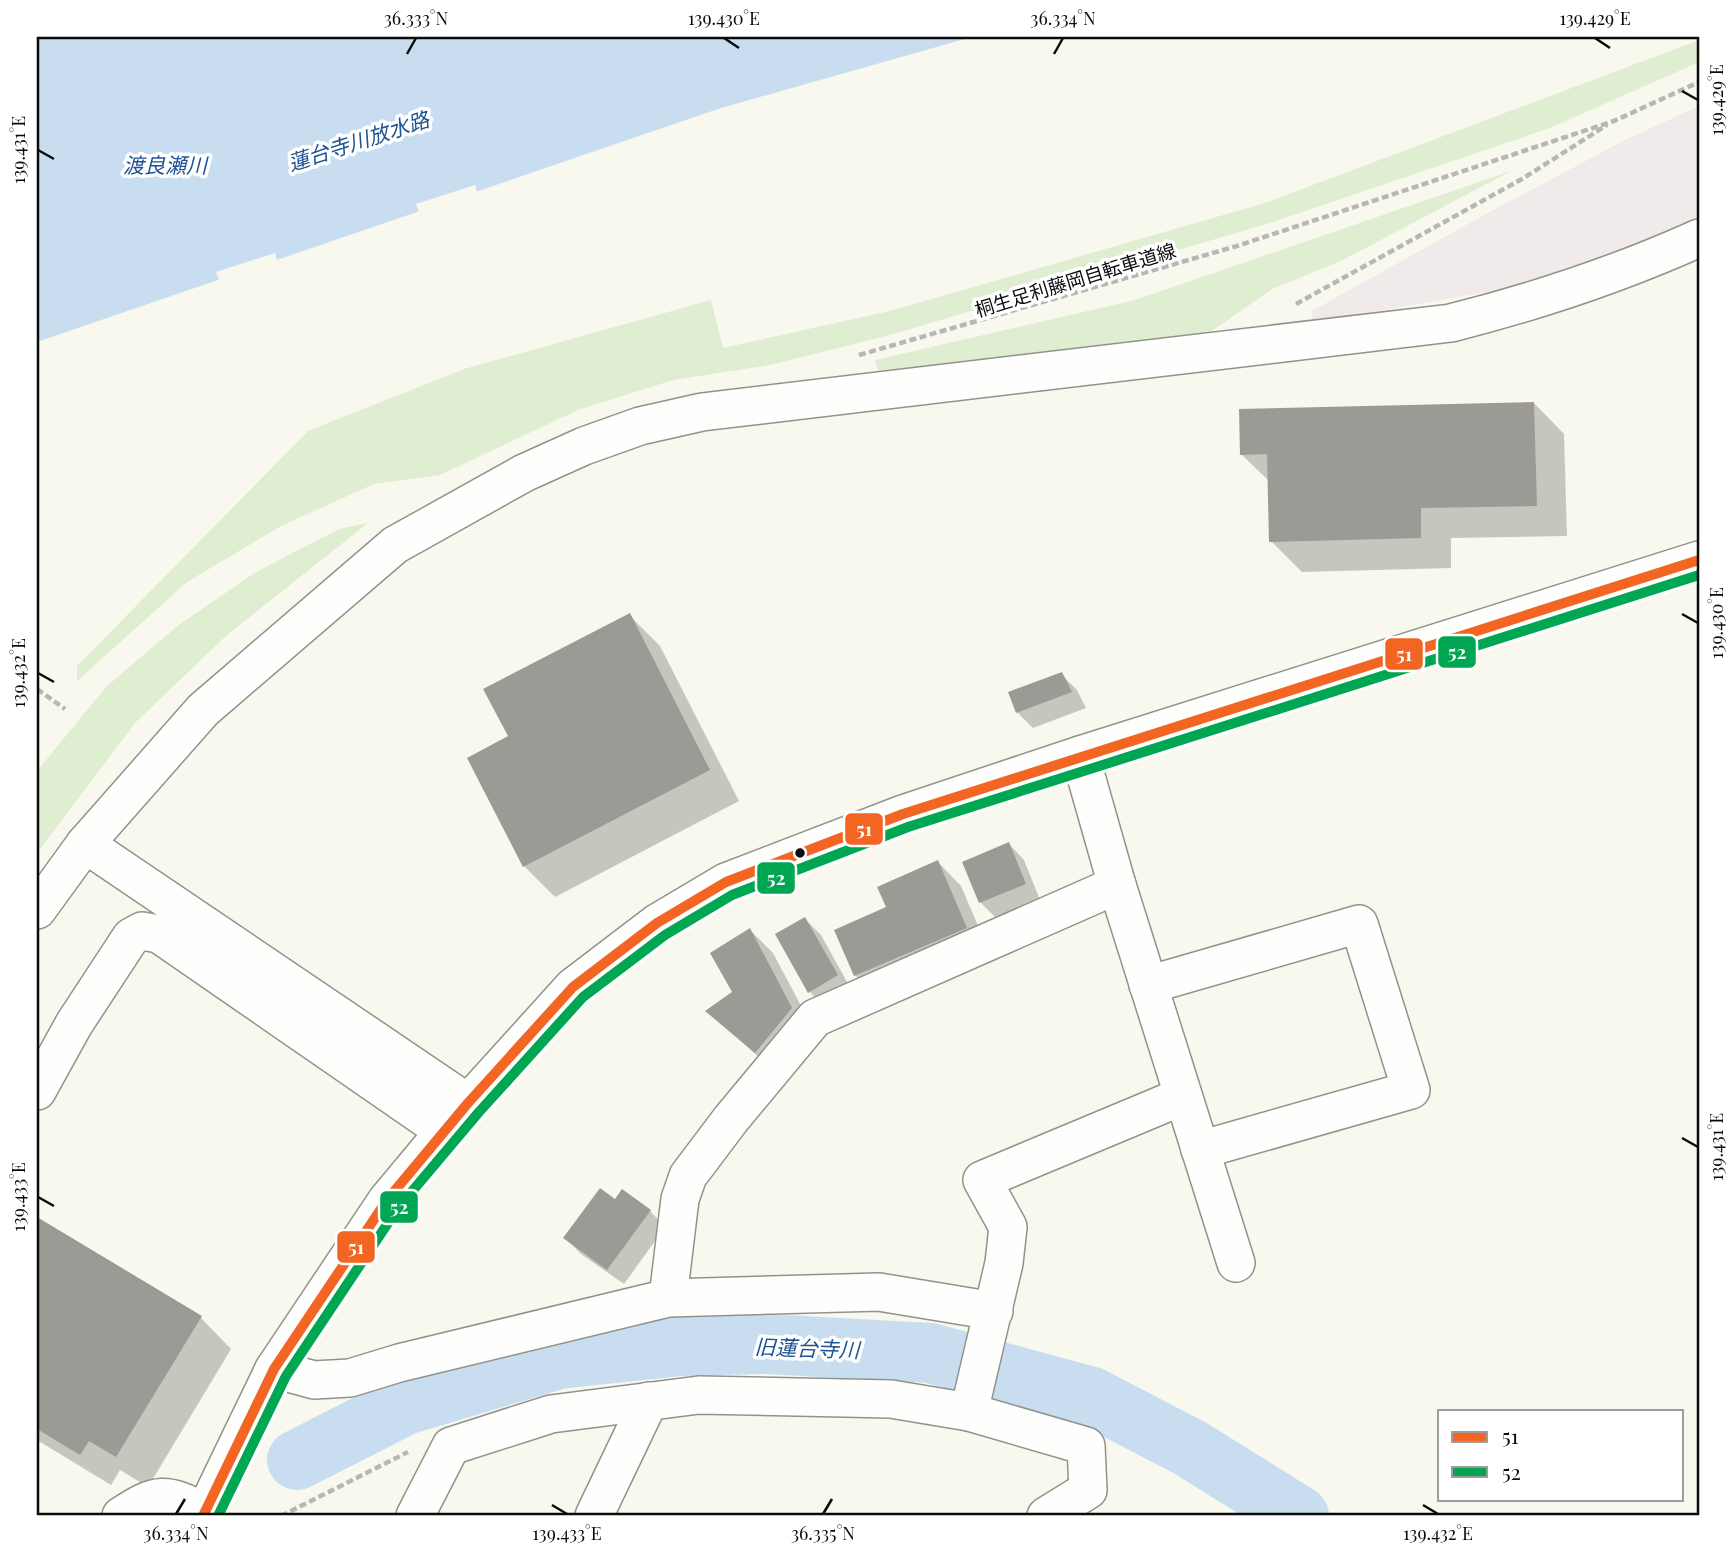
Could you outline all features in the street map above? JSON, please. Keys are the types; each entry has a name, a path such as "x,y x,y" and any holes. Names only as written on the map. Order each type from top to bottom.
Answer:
{"street":[{"path":"37,909 85,844 203,710 396,545 524,473 584,446 640,426 702,412 1451,323 1545,299 1628,270 1699,238"},
{"path":"121,1516 144,1501 162,1495 204,1514 274,1369 373,1219 444,1132 573,987 657,923 726,881 904,814 1080,755 1699,560"},
{"path":"1080,755 1117,885 1236,1263"},
{"path":"85,844 468,1103"},
{"path":"668,1298 680,1199 688,1176 731,1119 815,1018 1117,885"},
{"path":"1148,985 1359,924 1411,1090 1200,1150"},
{"path":"37,1091 74,1024 131,937 142,931 159,934 419,1112 444,1132"},
{"path":"972,1400 992,1321 1008,1227 982,1180 1183,1096"},
{"path":"274,1369 314,1380 351,1378 399,1363 668,1298 879,1292 992,1321"},
{"path":"415,1516 451,1446 551,1414 699,1395 972,1400 1086,1447 1088,1490 1046,1516"},
{"path":"594,1516 649,1401"}],"path":[{"name":"桐生足利藤岡自転車道線","path":"845,358 900,346 1237,246 1614,121 1699,82"},
{"path":"1284,310 1512,185 1614,121"},
{"path":"37,688 65,709"},
{"path":"281,1516 416,1448"}],"shaded area":[{"path":"1699,106 1699,216 1585,268 1492,291 1363,314 1312,319 1312,311 1484,215 1625,140"}],"green space":[{"path":"1699,40 1699,62 1550,128 1270,223 886,336 770,365 673,380 578,410 440,475 374,484 281,526 187,582 77,681 77,666 308,431 464,369 711,300 723,348 890,311 1265,203"},
{"path":"1511,171 1341,261 1272,289 1205,336 878,371 875,360 1135,300"},
{"path":"368,523 227,635 136,722 37,853 37,771 106,687 180,624 256,572 339,529"}],"water":[{"name":"渡良瀬川","path":"37,37 972,37 721,108 37,342"}],"pier":[{"path":"475,185 478,195 420,215 416,204"},
{"path":"275,253 278,263 220,283 216,272"}],"building":[{"path":"1534,402 1537,506 1421,508 1421,538 1269,542 1267,454 1240,455 1239,409"},
{"path":"630,613 710,770 523,867 467,758 508,736 483,689"},
{"path":"1062,672 1072,692 1016,713 1008,692"},
{"path":"1009,842 1026,884 979,903 962,862"},
{"path":"938,860 967,928 854,976 834,930 886,907 877,887"},
{"path":"805,917 838,975 808,993 775,934"},
{"path":"750,928 792,1008 755,1053 705,1011 732,992 710,953"},
{"path":"600,1188 615,1199 622,1189 651,1210 607,1270 563,1238"},
{"path":"37,1217 202,1316 116,1457 89,1441 80,1455 37,1429"}],"waterway":[{"name":"旧蓮台寺川","path":"297,1460 405,1405 559,1359 681,1346 767,1344 930,1353 1092,1397 1190,1448 1299,1516"}],"transit line":[{"name":"51","path":"203,1516 274,1369 387,1200 468,1103 573,987 657,923 726,882 903,814 1699,560"},
{"name":"52","path":"218,1516 286,1376 398,1208 479,1112 583,997 665,935 732,895 908,827 1699,575"}],"water label":[{"name":"蓮台寺川放水路","path":"358,140"}]}
